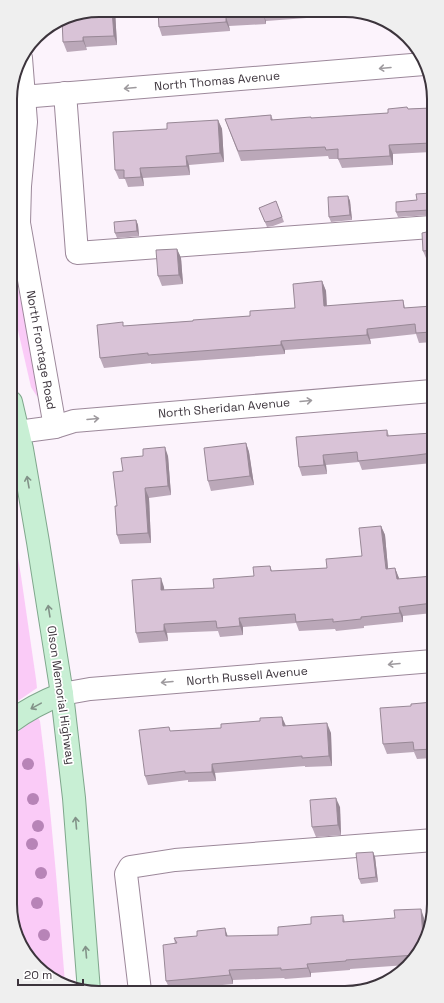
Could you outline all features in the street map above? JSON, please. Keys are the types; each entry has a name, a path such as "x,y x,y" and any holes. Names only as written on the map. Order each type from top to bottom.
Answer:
{"main road":[{"name":"Olson Memorial Highway","path":"17,428 38,542 62,694 74,798 89,985"},
{"path":"17,717 40,703 62,694"}],"street":[{"name":"North Thomas Avenue","path":"17,97 419,64"},
{"path":"65,93 78,253 427,226"},
{"name":"North Frontage Road","path":"17,97 26,122 20,186 19,223 55,427"},
{"name":"North Sheridan Avenue","path":"18,432 55,427 74,421 427,391"},
{"name":"North Russell Avenue","path":"62,694 98,688 427,661"},
{"path":"139,986 126,874 130,867 175,860 427,841"}],"shaded area":[{"path":"17,284 43,395 40,399 31,387 17,326"},
{"path":"17,552 21,576 37,688 17,702"},
{"path":"38,718 40,721 51,819 65,979 49,969 34,954 23,935 19,922 17,894 17,732"}],"building":[{"path":"94,17 113,17 114,36 83,37 83,41 63,42 62,26 73,21"},
{"path":"158,17 226,17 226,22 159,27"},
{"path":"407,107 408,109 427,108 427,143 389,145 390,156 338,159 338,149 326,150 325,147 238,151 225,119 271,115 271,120 311,118 388,113 388,109"},
{"path":"218,120 220,153 186,156 187,166 140,168 141,177 124,178 124,170 115,170 113,132 167,129 167,123"},
{"path":"427,193 427,210 396,212 396,202 417,200 416,194"},
{"path":"348,196 350,215 329,217 328,197"},
{"path":"276,201 282,217 265,222 259,208"},
{"path":"136,220 137,231 115,233 114,222"},
{"path":"427,232 427,251 423,251 422,233"},
{"path":"177,249 179,275 158,276 156,250"},
{"path":"322,281 324,306 403,300 404,308 427,306 427,332 416,333 415,324 367,329 367,335 281,341 281,345 148,355 148,353 100,358 97,325 123,322 123,326 193,321 250,316 250,311 295,308 293,284"},
{"path":"387,430 387,436 427,433 427,454 358,461 357,452 323,455 324,465 299,467 296,437"},
{"path":"246,443 250,476 208,481 204,448"},
{"path":"165,447 168,486 145,488 148,533 117,535 115,506 117,506 113,472 123,471 121,458 143,456 143,449"},
{"path":"381,526 386,569 395,568 397,579 427,576 427,604 399,607 400,613 361,617 361,619 333,622 333,619 296,622 295,614 239,618 240,626 217,628 216,621 164,624 164,631 136,633 132,580 161,578 161,590 214,588 213,579 254,576 253,567 270,566 271,571 327,568 326,559 362,556 359,528"},
{"path":"427,703 427,749 414,750 413,742 383,744 380,708 411,706 411,704"},
{"path":"282,717 283,726 327,723 329,756 302,758 302,756 212,764 212,772 185,773 185,771 145,776 139,730 169,727 170,731 221,728 221,724 260,721 260,718"},
{"path":"336,798 338,825 312,827 310,800"},
{"path":"373,852 376,877 359,879 356,853"},
{"path":"421,909 423,931 409,955 307,964 308,968 281,970 281,968 229,970 230,975 166,981 163,945 177,943 174,938 197,936 197,931 225,928 226,936 278,935 278,927 311,924 311,917 343,915 343,922 395,918 394,910"}]}
